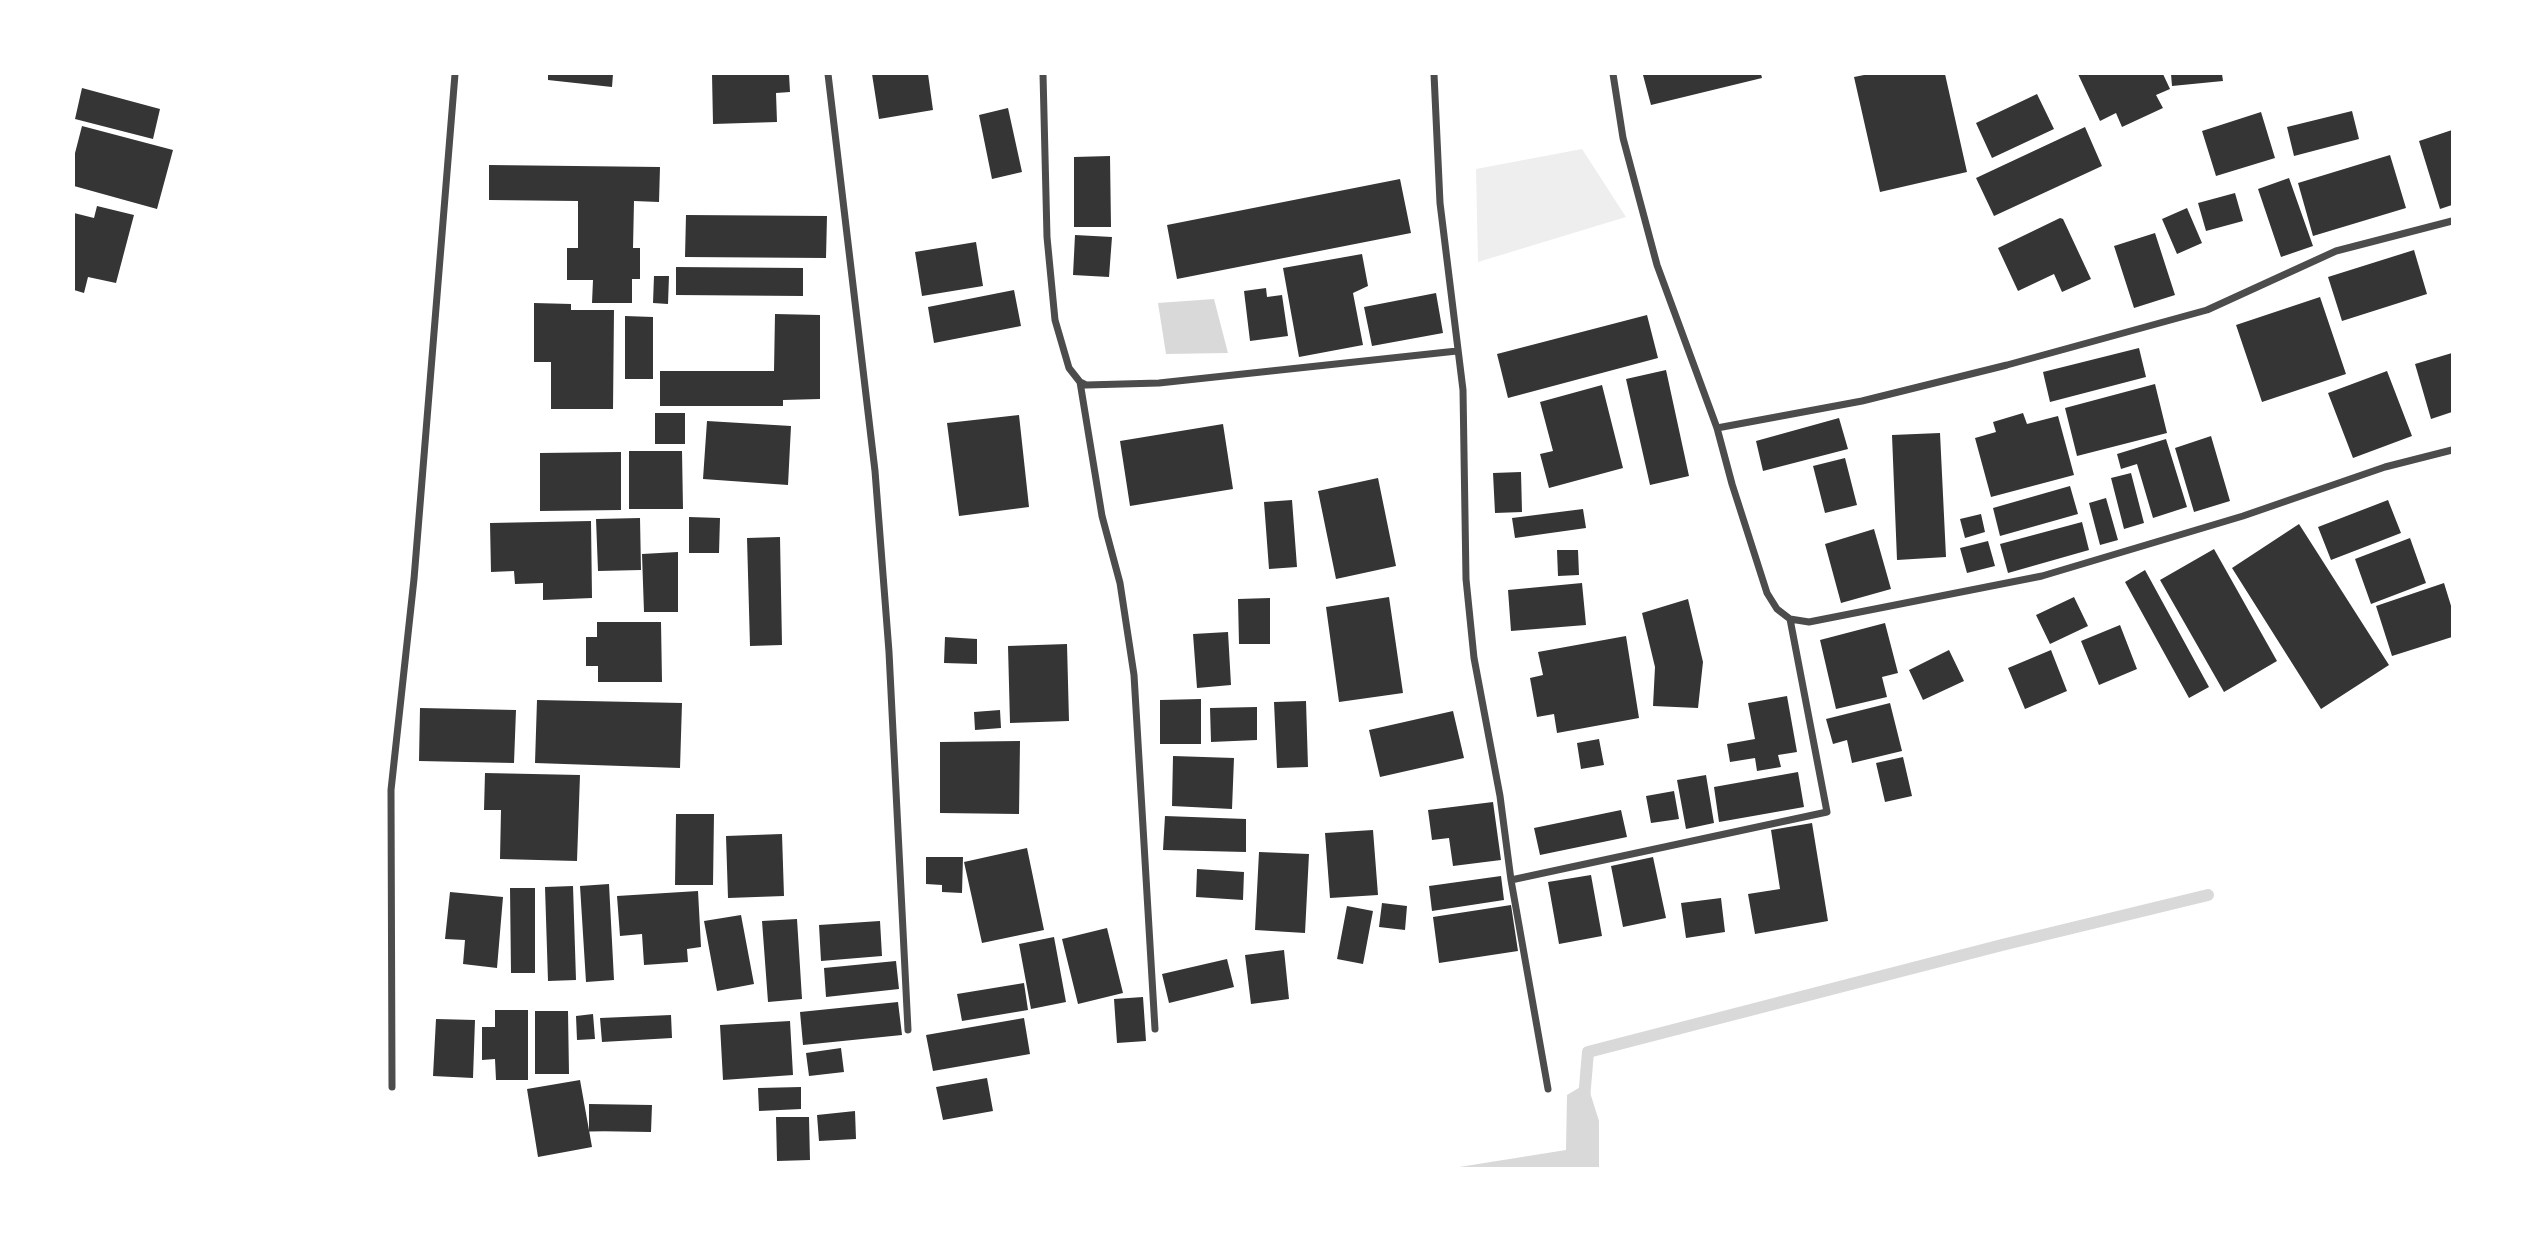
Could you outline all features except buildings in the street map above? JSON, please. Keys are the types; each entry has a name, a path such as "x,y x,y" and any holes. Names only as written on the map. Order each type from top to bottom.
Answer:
{"street":[{"path":"392,1087 391,790 414,579 456,74"},
{"path":"828,74 875,471 889,652 908,1030"},
{"path":"1043,74 1047,237 1055,320 1069,368 1080,382 1086,385 1159,383 1457,351"},
{"path":"1434,74 1440,203 1465,428 1466,579 1474,657 1500,796 1511,880 1548,1089"},
{"path":"1613,74 1623,138 1657,265 1717,428 1732,484 1768,593 1777,609 1790,619 1810,622 2042,576 2243,516 2385,467 2452,450"},
{"path":"1717,428 1862,401 2007,365 2207,310 2336,251 2452,221"},
{"path":"1080,382 1102,516 1120,583 1134,675 1155,1029"},
{"path":"1511,880 1827,812 1790,619"}],"shaded area":[{"path":"1582,149 1626,217 1478,262 1476,169"},
{"path":"1214,299 1228,353 1166,354 1158,303"},
{"path":"1587,1083 1599,1121 1599,1167 1453,1168 1566,1150 1567,1095"}],"waterway":[{"path":"1584,1099 1588,1052 2208,895"}]}
